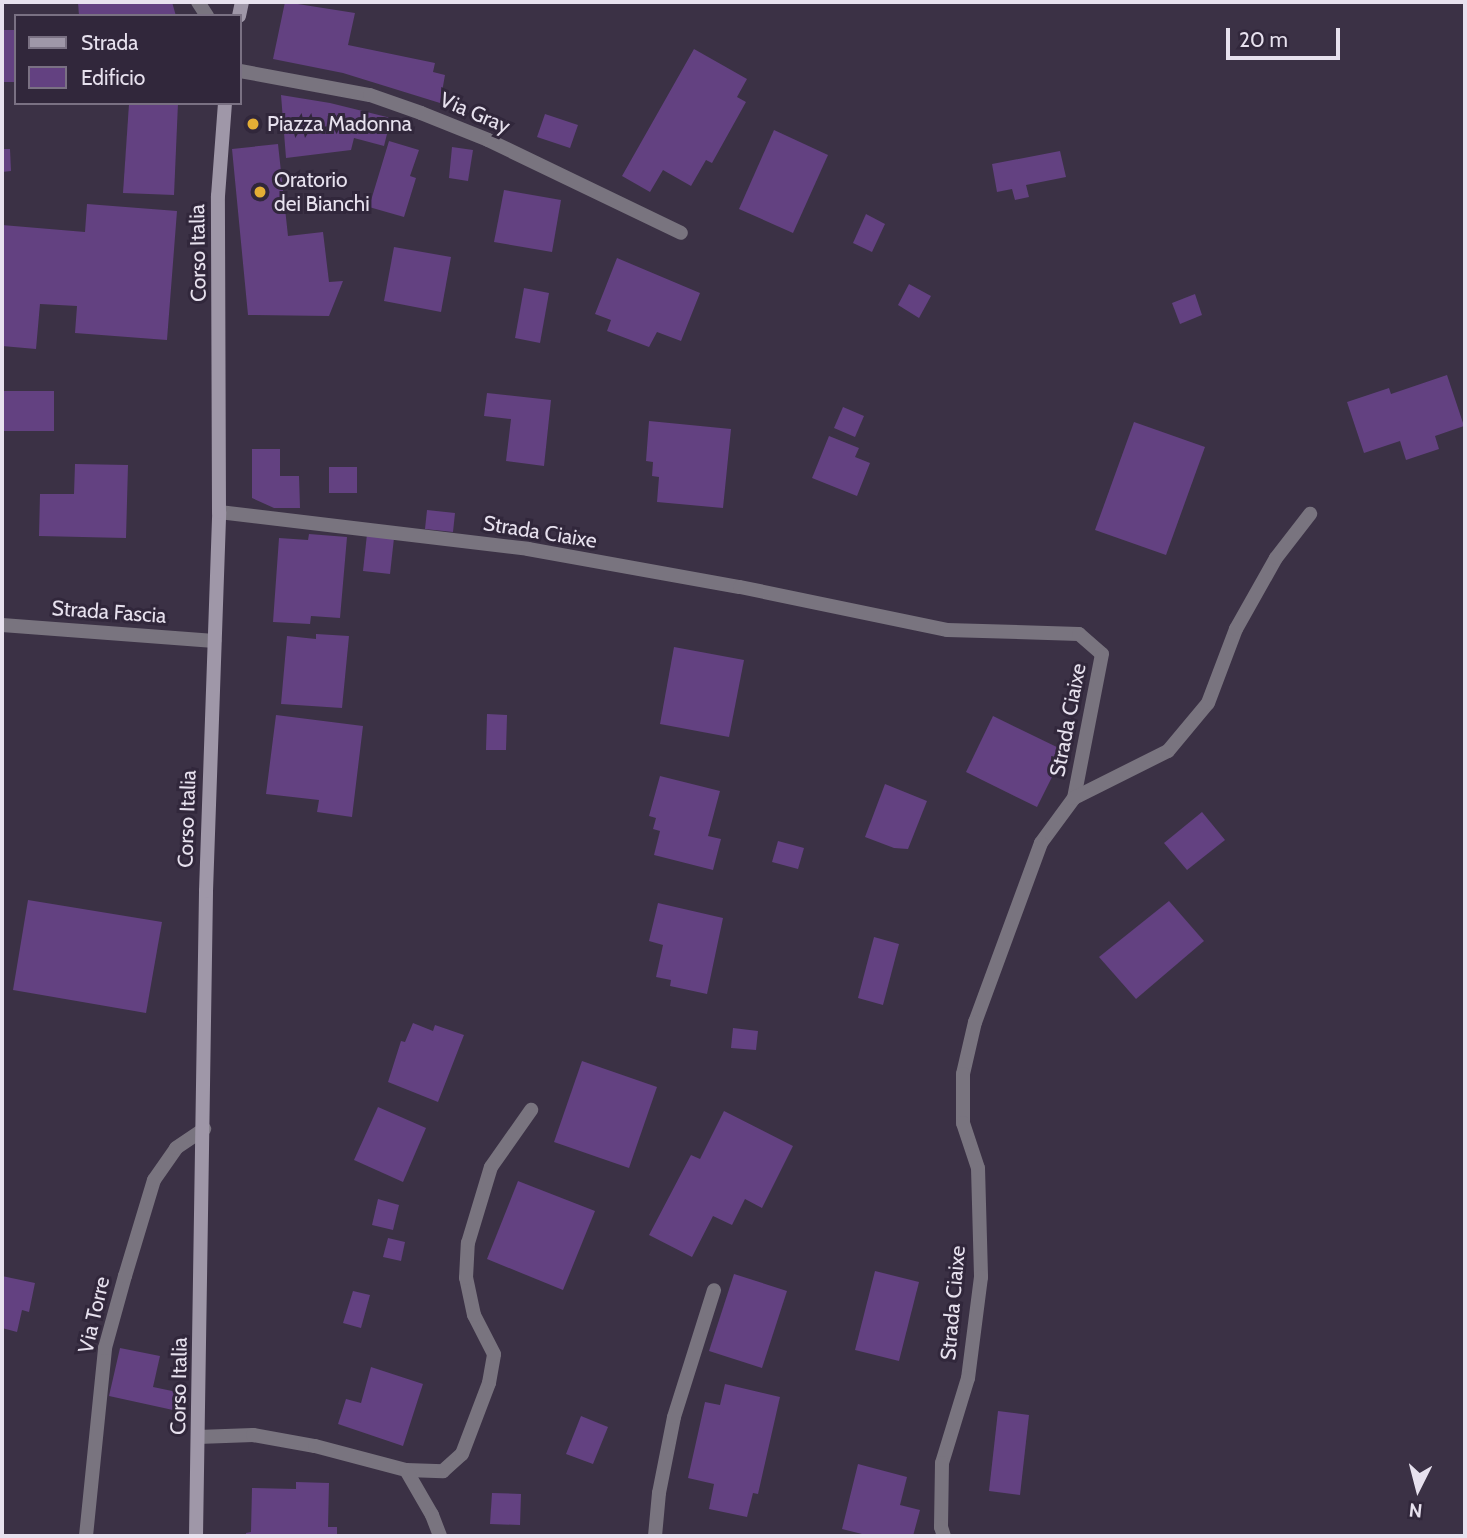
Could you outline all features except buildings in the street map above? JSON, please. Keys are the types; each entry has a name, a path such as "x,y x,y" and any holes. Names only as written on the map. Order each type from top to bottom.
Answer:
{"main road":[{"name":"Corso Italia","path":"196,1536 206,891 219,512 218,196 225,105"}],"street":[{"name":"Via Gray","path":"242,71 370,95 421,113 488,140 681,233"},
{"name":"Strada Ciaixe","path":"219,512 528,549 740,587 947,630 1079,634 1102,654 1074,798 1041,843 975,1022 963,1074 964,1123 978,1168 981,1277 968,1378 942,1462 941,1527 944,1536"},
{"path":"1074,798 1168,751 1208,703 1236,629 1276,558 1310,514"},
{"name":"Strada Fascia","path":"2,625 214,641"},
{"path":"198,1437 253,1435 315,1446 406,1470 443,1471 462,1454 478,1415 494,1354 474,1315 466,1278 468,1243 491,1167 531,1110"},
{"name":"Via Torre","path":"86,1536 105,1348 125,1276 154,1180 176,1148 204,1129"},
{"path":"655,1536 659,1493 674,1417 714,1290"},
{"path":"406,1470 432,1515 440,1536"}],"place":[{"name":"Piazza Madonna","path":"253,124"},
{"name":"Oratorio dei Bianchi","path":"260,192"}]}
